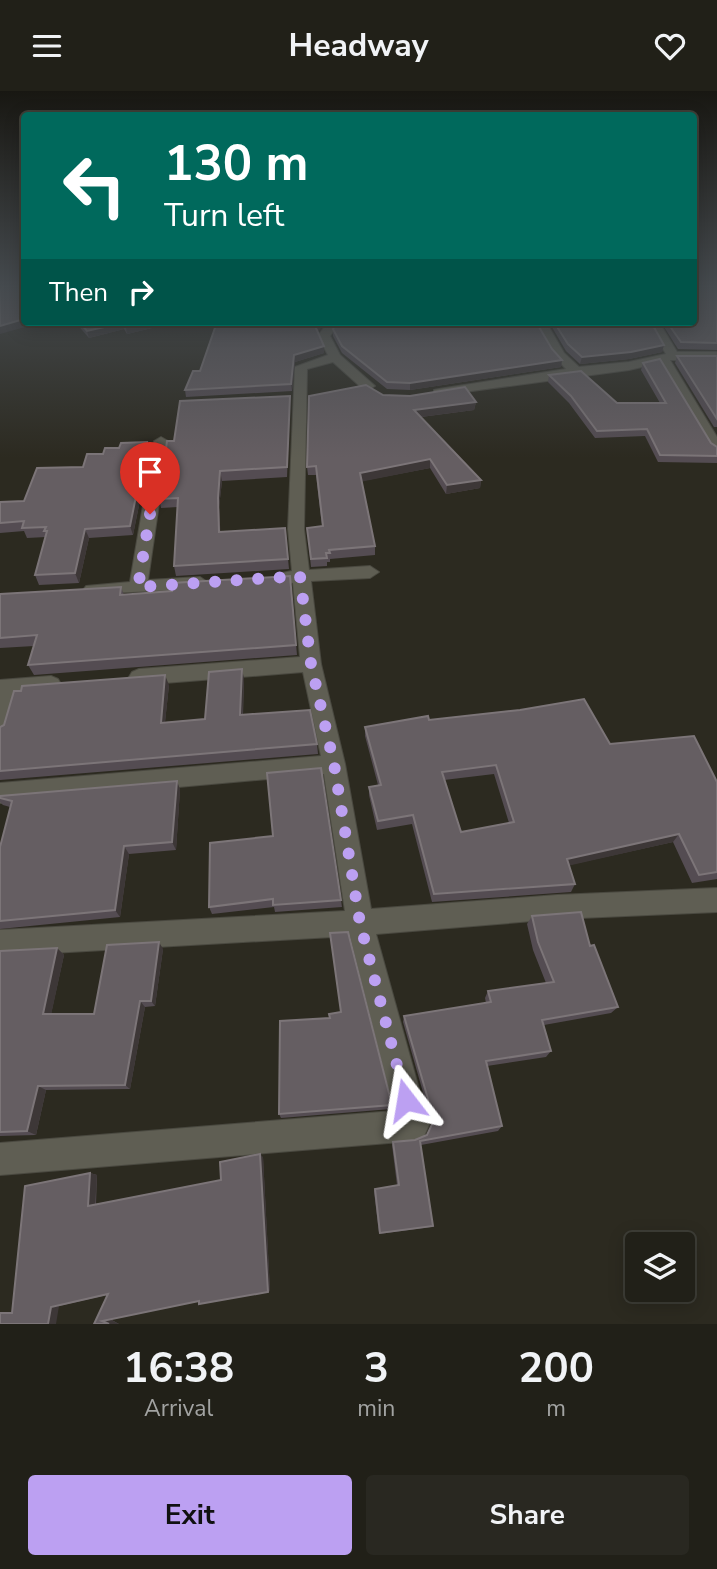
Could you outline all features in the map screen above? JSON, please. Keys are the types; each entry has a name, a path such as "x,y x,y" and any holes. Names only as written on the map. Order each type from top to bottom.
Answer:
{"street":[{"path":"328,344 334,357 362,387 383,396"},
{"path":"554,344 559,355 576,371"},
{"path":"662,344 717,449"},
{"path":"422,395 576,371 629,366 668,358 717,356"},
{"path":"0,1159 413,1125 360,923 334,764 311,664 300,576 296,529 301,367 334,357"},
{"path":"138,587 161,441"},
{"path":"273,577 370,572"},
{"path":"69,591 219,581"},
{"path":"120,679 311,664"},
{"path":"0,728 5,688 65,683"},
{"path":"0,793 334,764"},
{"path":"0,943 360,923 557,907 717,900"}],"building":[{"path":"210,344 323,344 324,346 294,355 291,384 185,390 193,371 200,371"},
{"path":"341,344 549,344 562,360 410,383 387,382"},
{"path":"568,344 664,345 631,352 582,357"},
{"path":"677,356 717,356 717,419"},
{"path":"660,359 711,443 717,447 717,456 660,455 647,429 597,431 571,396 549,375 581,371 617,403 666,403 643,363"},
{"path":"366,385 383,395 410,396 465,387 476,402 414,410 481,480 447,485 430,459 360,473 375,546 329,550 330,553 326,553 327,558 311,559 307,528 323,526 316,466 307,467 309,396"},
{"path":"290,396 287,467 220,471 218,498 219,532 285,528 288,559 174,566 178,498 159,499 167,441 174,441 180,401"},
{"path":"147,442 130,526 85,529 75,573 35,575 46,527 22,528 24,521 0,523 0,502 24,501 37,468 83,467 87,454 103,454 105,448 119,448 121,443"},
{"path":"290,576 296,645 28,665 37,635 0,638 0,594 121,587 120,595 172,591 172,583"},
{"path":"242,669 240,715 310,710 317,744 0,771 0,727 4,725 14,691 21,691 22,686 165,675 161,723 205,719 209,672"},
{"path":"584,699 610,744 694,736 717,782 717,872 699,875 679,834 567,859 575,884 434,894 413,815 378,821 369,787 381,785 365,727 428,716 429,720 520,710","holes":["496,765 514,822 461,832 442,772"]},
{"path":"321,768 341,900 273,905 273,899 209,907 210,843 273,836 267,773"},
{"path":"177,781 172,842 124,846 115,910 0,921 0,847 12,801 0,796"},
{"path":"581,912 590,946 594,945 618,1007 542,1020 551,1051 486,1061 502,1126 420,1141 433,1226 380,1233 375,1189 399,1185 393,1142 415,1140 427,1135 434,1120 404,1016 491,1002 488,991 554,982 538,942 532,916"},
{"path":"348,932 392,1105 279,1114 280,1021 330,1018 329,1014 341,1012 330,933"},
{"path":"159,942 151,1001 140,1001 125,1085 38,1086 27,1131 0,1132 0,951 57,948 43,1014 94,1014 107,945"},
{"path":"260,1154 268,1292 199,1304 199,1301 102,1321 109,1324 94,1324 108,1294 51,1307 48,1324 0,1324 0,1313 12,1313 25,1186 90,1173 88,1206 221,1180 220,1162"}],"route":[{"path":"150,514 138,587 300,576 311,664 334,764 360,923 406,1100"}]}
